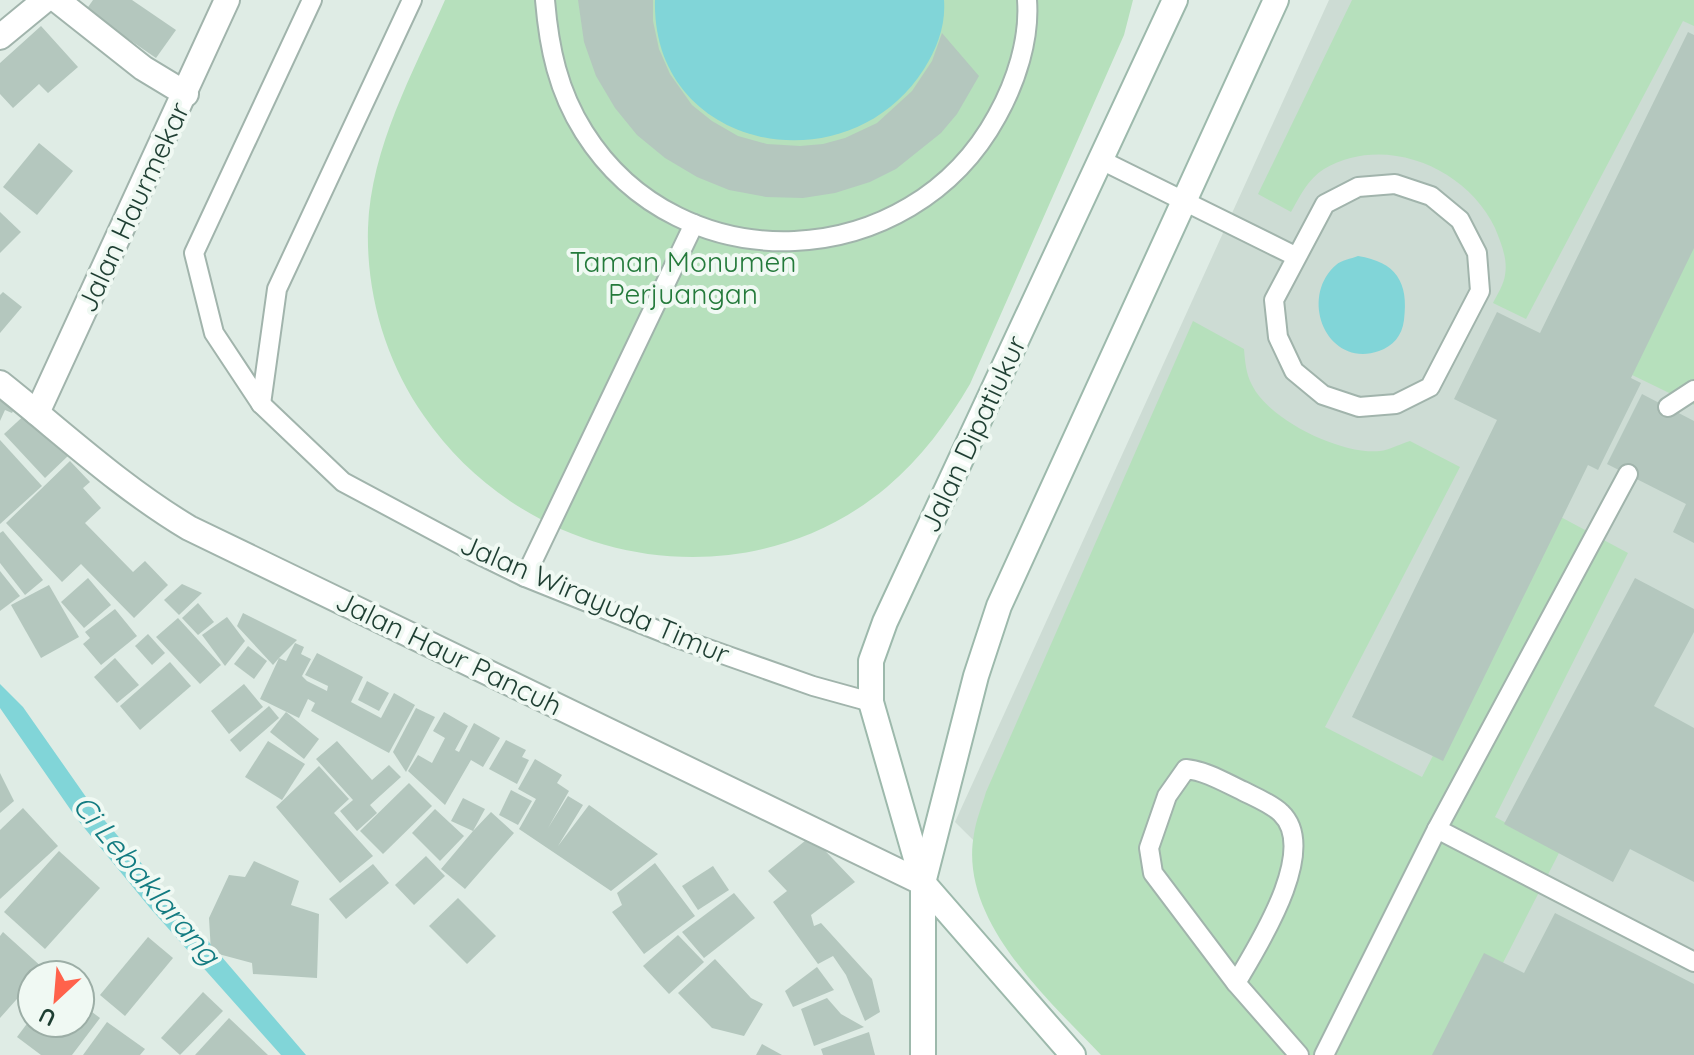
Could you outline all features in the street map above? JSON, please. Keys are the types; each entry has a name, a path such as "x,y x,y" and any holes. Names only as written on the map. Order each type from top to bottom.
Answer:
{"main road":[{"path":"0,37 45,0"},
{"path":"57,0 143,68 186,94"},
{"name":"Jalan Haurmekar","path":"37,413 227,0"},
{"name":"Jalan Dipatiukur","path":"923,1055 923,883 871,702 871,661 885,622 1175,0"},
{"name":"Jalan Dipatiukur","path":"923,883 976,676 999,606 1276,0"},
{"name":"Jalan Haur Pancuh","path":"0,383 144,501 189,528 923,883"},
{"path":"923,883 1073,1055"}],"lane":[{"name":"Jalan Wirayuda Timur","path":"312,0 194,253 214,333 261,404 343,482 525,577 677,638 813,686 871,702"},
{"path":"261,404 277,289 412,0"},
{"path":"545,0 549,46 563,92 585,134 615,170 652,201 694,224 739,237 786,243 832,238 877,225 919,204 955,174 985,139 1008,97 1022,53 1027,0"},
{"path":"1101,160 1295,256"},
{"path":"1395,184 1431,196 1460,220 1477,253 1480,291 1430,387 1396,404 1359,407 1323,395 1294,371 1278,337 1274,300 1295,256 1325,204 1358,187 1395,184"},
{"path":"525,577 694,224"},
{"path":"1668,407 1694,390"},
{"path":"1324,1055 1437,829 1628,474"},
{"path":"1236,983 1261,941 1282,893 1294,858 1293,832 1281,813 1254,796 1200,771 1186,769 1167,796 1149,848 1153,873 1236,983 1299,1055"},
{"path":"1437,829 1694,962"}],"shaded area":[{"path":"1329,0 1694,0 1694,1055 1190,1055 955,822"}],"green space":[{"name":"Taman Monumen Perjuangan","path":"445,0 1133,0 1124,35 970,384 933,439 887,487 830,525 769,548 705,557 640,553 578,536 520,507 468,467 424,416 399,373 381,326 371,278 368,228 371,198 385,140"},
{"path":"1352,0 1694,0 1694,26 1683,21 1526,319 1493,303 1503,282 1506,263 1495,228 1482,207 1465,188 1445,173 1422,162 1398,156 1373,155 1348,159 1324,169 1313,178 1291,212 1258,194"},
{"path":"1694,237 1694,405 1626,372"},
{"path":"1193,321 1244,349 1248,376 1261,398 1274,411 1308,433 1364,451 1383,450 1410,441 1460,467 1325,727 1422,777 1557,515 1628,553 1495,817 1560,851 1456,1055 1101,1055 1033,983 1012,956 993,927 980,897 973,866 974,834 986,792"}],"water":[{"path":"655,0 944,0 944,18 929,61 890,107 849,130 804,140 760,136 718,120 685,92 662,52"},
{"path":"1358,256 1391,269 1402,285 1405,307 1403,326 1396,340 1379,351 1361,354 1345,350 1333,340 1324,327 1319,311 1319,295 1325,279 1338,263"},
{"name":"Ci Lebaklarang","path":"0,684 23,707 93,807 306,1055 281,1055 150,908 77,819 0,708"}],"building":[{"path":"93,0 132,0 176,30 156,58 86,10"},
{"path":"578,0 653,0 653,21 659,49 670,74 692,105 738,136 767,144 823,144 877,123 912,91 932,61 942,33 979,76 957,114 941,133 896,169 870,182 835,193 803,198 766,197 729,190 697,177 665,158 637,135 615,108 596,76 584,42"},
{"path":"41,26 78,67 48,93 39,84 13,108 0,94 0,63"},
{"path":"1688,32 1694,35 1694,248 1631,378 1641,383 1598,470 1588,465 1443,761 1352,717 1497,420 1454,399 1497,312 1540,333"},
{"path":"39,143 73,171 37,215 3,187"},
{"path":"0,212 21,232 0,253"},
{"path":"3,292 22,307 0,333 0,295"},
{"path":"0,393 15,407 12,413 5,410 0,421"},
{"path":"1642,394 1694,421 1694,543 1673,532 1686,504 1607,464"},
{"path":"29,411 70,454 45,478 4,434"},
{"path":"0,440 42,486 0,524"},
{"path":"70,461 90,482 83,488 101,508 85,523 133,572 145,561 168,585 134,618 81,564 62,582 6,523"},
{"path":"3,531 43,580 25,595 0,563 0,533"},
{"path":"0,571 20,596 0,611"},
{"path":"88,578 111,605 84,628 61,602"},
{"path":"1635,578 1694,609 1694,632 1654,706 1694,728 1694,882 1630,849 1613,882 1504,824"},
{"path":"182,584 202,593 179,615 164,600"},
{"path":"49,585 79,637 41,658 11,605"},
{"path":"198,603 214,622 198,635 182,618"},
{"path":"115,609 137,636 101,665 83,644 90,638 85,632"},
{"path":"243,613 297,640 273,665 237,626"},
{"path":"227,617 245,641 225,666 202,635"},
{"path":"178,618 221,665 200,684 156,637"},
{"path":"148,634 165,653 152,665 135,646"},
{"path":"295,643 304,647 301,654 311,659 302,676 327,691 328,686 305,675 317,653 363,677 351,702 381,718 394,693 415,705 389,753 311,711 315,703 308,699 299,718 260,699 279,658 286,661"},
{"path":"248,646 267,661 254,679 234,664"},
{"path":"115,658 139,685 117,703 94,677"},
{"path":"170,662 191,686 140,730 120,706"},
{"path":"367,681 389,693 379,711 358,700"},
{"path":"244,684 263,707 229,734 211,711"},
{"path":"269,706 279,718 240,752 230,740"},
{"path":"416,708 435,717 406,772 393,752"},
{"path":"286,712 319,739 304,759 270,732"},
{"path":"444,712 468,726 455,750 459,752 474,723 500,738 483,767 471,760 445,805 408,771 418,755 432,763 445,738 433,731"},
{"path":"506,740 526,750 522,757 529,760 517,784 489,769"},
{"path":"268,741 305,764 282,800 245,777"},
{"path":"337,741 372,780 389,765 401,777 370,805 377,813 357,831 340,811 353,800 316,759"},
{"path":"535,759 562,775 557,783 569,791 548,828 568,796 583,805 558,846 589,805 658,854 611,891 519,829 536,799 518,789"},
{"path":"319,766 349,799 334,813 373,856 340,883 276,807"},
{"path":"0,773 14,801 0,813"},
{"path":"409,783 432,806 383,854 360,831"},
{"path":"511,790 532,801 518,825 499,815"},
{"path":"463,798 485,809 473,831 451,821"},
{"path":"23,808 58,846 0,899 0,830"},
{"path":"435,809 464,836 440,861 412,833"},
{"path":"491,812 514,833 465,889 441,869"},
{"path":"811,836 855,882 811,915 814,926 821,923 872,979 880,1012 865,1021 846,975 833,956 818,964 773,902 787,891 768,871"},
{"path":"59,851 100,888 45,949 4,912"},
{"path":"426,856 445,876 414,905 395,885"},
{"path":"254,861 299,881 291,905 319,914 317,978 253,974 252,963 211,952 209,918 229,875 245,877"},
{"path":"655,863 695,916 644,954 612,912 622,905 617,893"},
{"path":"373,864 389,883 346,919 329,899"},
{"path":"713,866 729,890 698,910 682,886"},
{"path":"734,893 755,918 704,958 682,932"},
{"path":"458,898 496,936 467,964 429,926"},
{"path":"1555,913 1694,984 1694,1055 1432,1055 1484,953 1524,973"},
{"path":"3,932 33,959 16,959 16,1000 0,1018 0,936"},
{"path":"678,935 704,962 669,994 643,966"},
{"path":"148,937 173,958 125,1016 100,995"},
{"path":"715,959 751,998 763,1004 744,1036 712,1028 678,993"},
{"path":"817,967 834,990 793,1007 785,991"},
{"path":"203,992 223,1011 180,1055 161,1038"},
{"path":"827,998 841,1014 864,1027 814,1046 801,1009"},
{"path":"229,1018 268,1055 195,1055"},
{"path":"107,1022 145,1049 140,1055 83,1055"},
{"path":"869,1032 875,1055 823,1055 821,1049"},
{"path":"20,1039 84,1039 72,1055 41,1055"},
{"path":"762,1044 782,1055 756,1055"}]}
